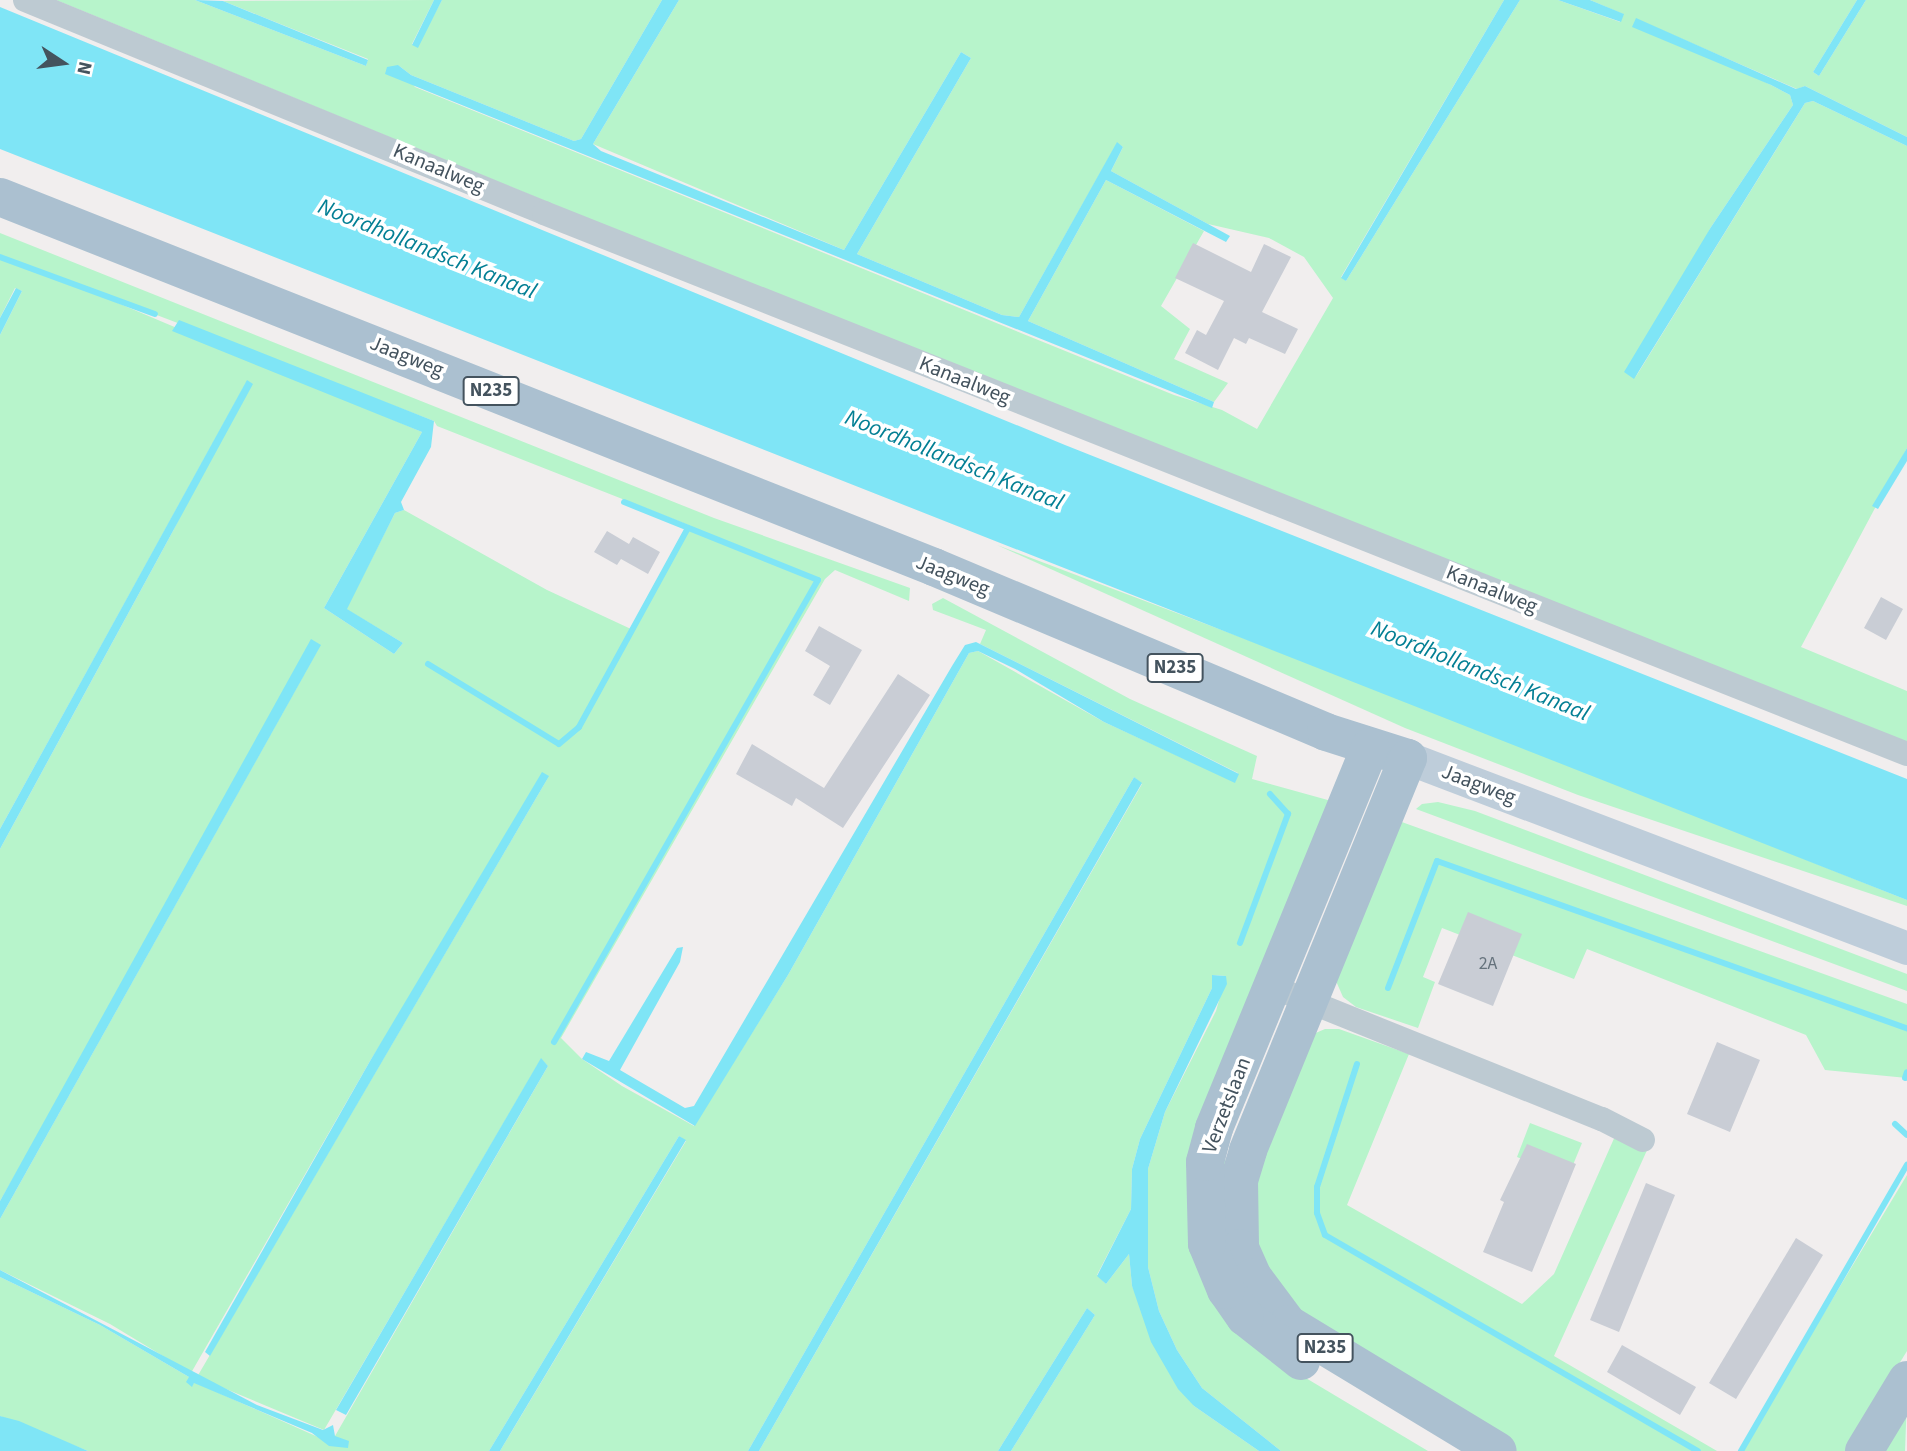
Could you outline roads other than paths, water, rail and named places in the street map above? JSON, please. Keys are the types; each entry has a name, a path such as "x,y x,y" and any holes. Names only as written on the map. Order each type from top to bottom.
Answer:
{"main road":[{"name":"Jaagweg","path":"0,197 273,302 1370,747 1408,758 1907,948"},
{"name":"Verzetslaan","path":"1370,747 1214,1128 1205,1162 1207,1244 1226,1290 1245,1317 1278,1347 1448,1451"},
{"name":"Verzetslaan","path":"1408,758 1239,1181 1240,1248 1253,1277 1288,1324 1498,1451"},
{"path":"1864,1451 1907,1380"}],"street":[{"name":"Kanaalweg","path":"25,0 544,213 1907,754"},
{"path":"1273,987 1643,1140"}],"water":[{"path":"195,0 223,1 368,60 366,66"},
{"path":"434,0 442,0 418,48 412,45"},
{"path":"662,0 679,0 593,144 601,151 844,250 961,52 971,58 857,254 1002,315 1019,317 1117,142 1123,147 1111,171 1230,236 1226,242 1106,180 1028,321 1214,402 1212,408 385,74 387,67 398,65 411,75 574,141 581,139"},
{"path":"1504,0 1520,0 1346,281 1341,278"},
{"path":"1558,0 1590,0 1624,14 1621,22"},
{"path":"1857,0 1866,0 1819,76 1813,72"},
{"name":"Noordhollandsch Kanaal","path":"0,7 1065,445 1907,779 1907,900 0,149"},
{"path":"1636,18 1796,89 1805,86 1907,137 1907,146 1813,101 1805,103 1634,379 1624,372 1711,227 1793,105 1790,95 1771,85 1632,27"},
{"path":"16,288 22,291 0,335 0,318"},
{"path":"179,320 434,421 431,447 401,502 404,510 395,513 347,609 403,643 394,654 324,608 422,432 172,331"},
{"path":"247,380 253,384 0,849 0,829"},
{"path":"1907,448 1907,461 1878,509 1872,506"},
{"path":"311,639 321,645 0,1219 0,1201"},
{"path":"976,642 1239,774 1235,783 1104,722 1015,669 978,651 969,653 788,975 695,1126 582,1059 586,1052 609,1061 677,948 683,947 680,962 620,1070 685,1108 694,1106 952,666 965,645"},
{"path":"542,772 549,776 210,1356 205,1352 370,1061"},
{"path":"1134,777 1142,783 759,1451 748,1451"},
{"path":"1212,975 1226,976 1227,984 1165,1112 1148,1169 1148,1267 1159,1311 1177,1350 1202,1388 1281,1451 1259,1451 1194,1406 1178,1389 1151,1342 1132,1286 1129,1254 1106,1284 1097,1276 1131,1209 1132,1169 1140,1139 1212,988"},
{"path":"541,1058 548,1066 346,1415 336,1410"},
{"path":"679,1136 686,1140 500,1451 489,1451"},
{"path":"0,1270 257,1405 323,1430 333,1425 335,1436 349,1441 348,1448 329,1446 312,1433 194,1383 192,1387 186,1382 189,1377 100,1325 0,1277"},
{"path":"1087,1308 1095,1315 1011,1451 998,1451"},
{"path":"0,1416 19,1421 88,1451 0,1451"}],"waterway":[{"path":"0,257 155,314"},
{"path":"554,1042 818,580 624,502"},
{"path":"428,664 559,744 579,727 688,528"},
{"path":"1240,943 1288,814 1270,794"},
{"path":"1388,988 1437,861 1907,1028"},
{"path":"1357,1064 1317,1187 1317,1213 1325,1235 1698,1451"},
{"path":"1905,1078 1907,1072"},
{"path":"1895,1124 1907,1135"},
{"path":"1741,1451 1907,1165"}]}
